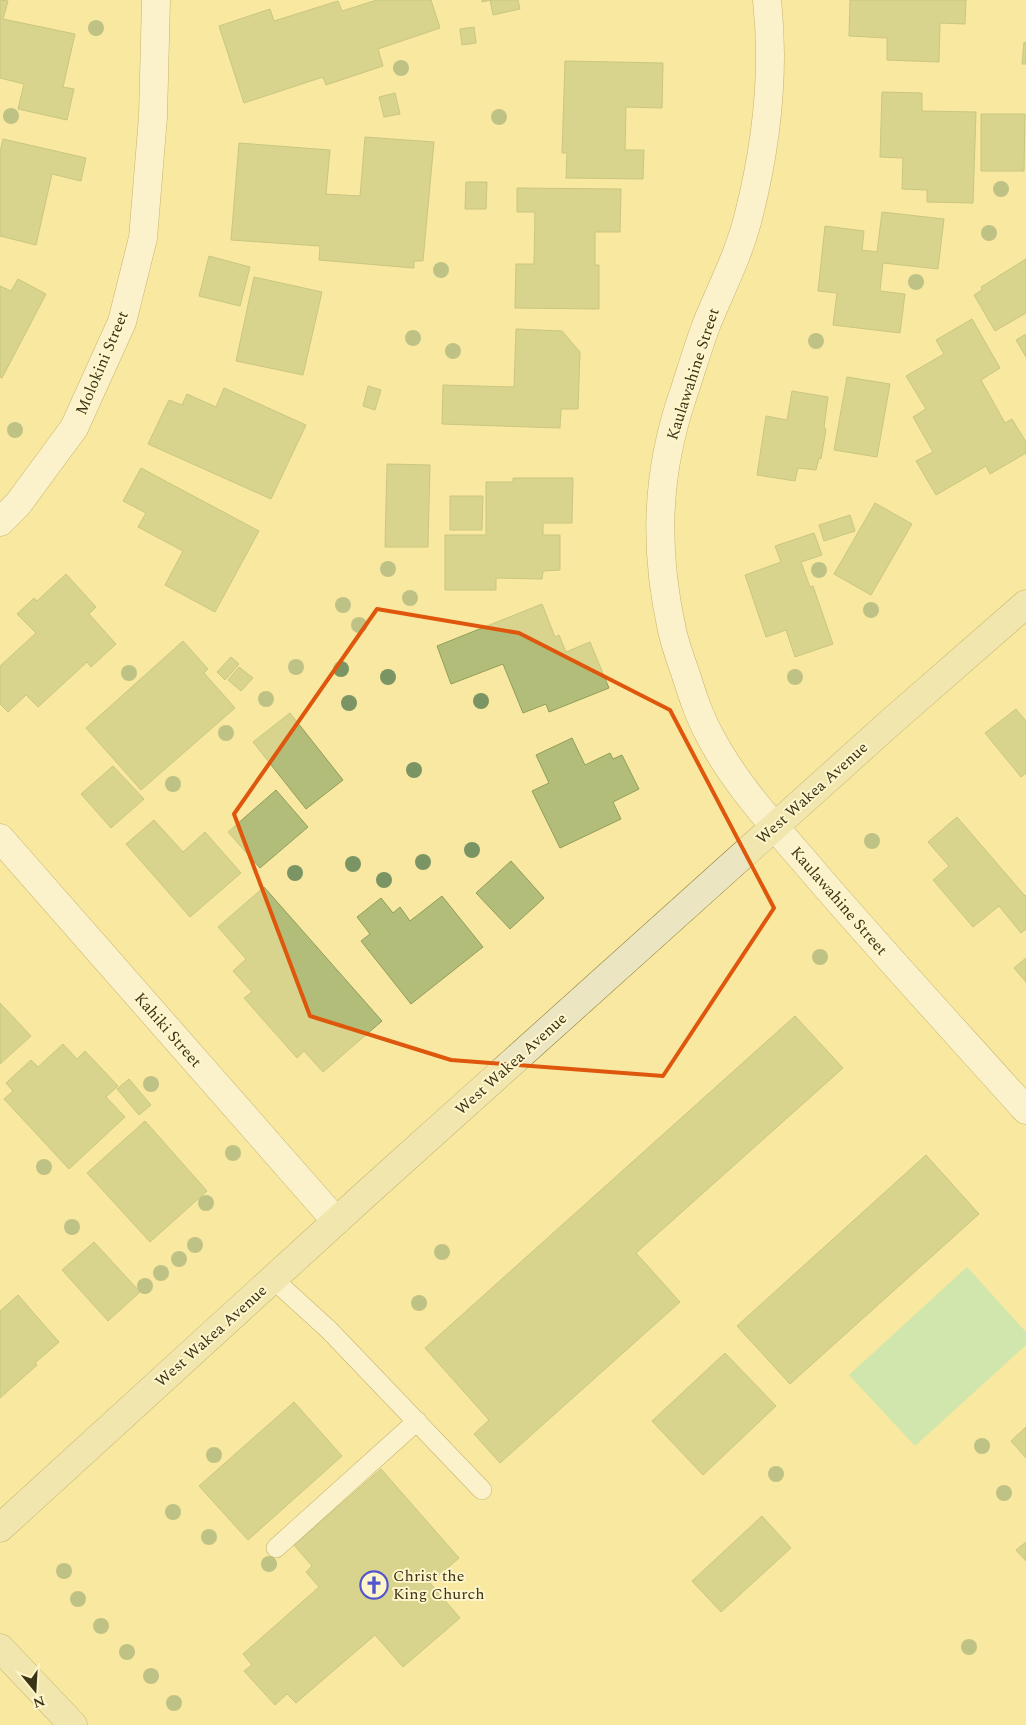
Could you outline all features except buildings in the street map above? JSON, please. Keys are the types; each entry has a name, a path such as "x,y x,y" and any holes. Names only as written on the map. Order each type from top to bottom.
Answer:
{"street":[{"name":"Molokini Street","path":"0,522 18,504 74,428 122,322 143,238 153,117 156,0"},
{"name":"Kaulawahine Street","path":"767,0 770,25 768,105 760,162 747,220 728,274 706,326 673,426 661,490 660,543 672,633 693,698 708,733 727,767 775,827 856,921 1026,1110"},
{"name":"West Wakea Avenue","path":"0,1528 336,1221 892,721 1026,604"},
{"name":"Kahiki Street","path":"0,838 336,1221"},
{"path":"0,1648 65,1717"},
{"path":"0,1679 30,1692 65,1717"}],"lane":[{"path":"273,1279 329,1330 482,1490"},
{"path":"276,1548 418,1421"}],"highlighted area":[{"path":"377,609 519,633 670,710 774,908 663,1076 451,1060 310,1016 234,814"}],"green space":[{"path":"967,1267 1026,1332 1026,1345 915,1446 849,1375"}],"place":[{"name":"Christ the King Church","path":"374,1585"}]}
